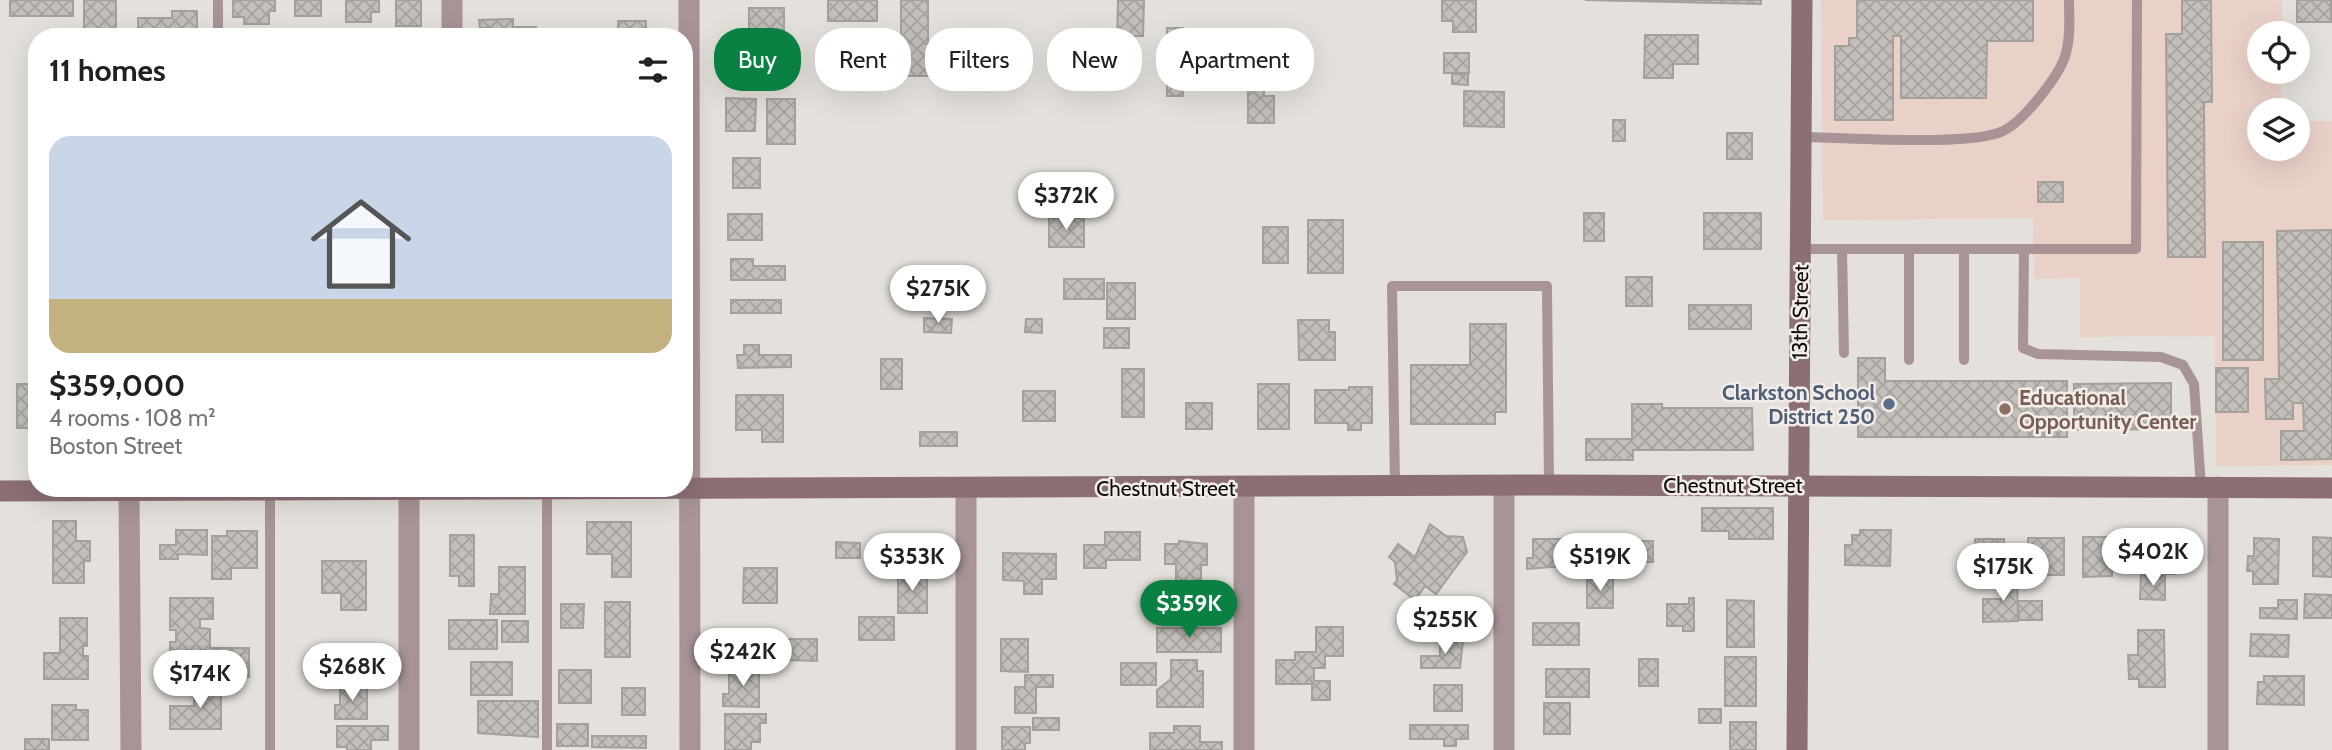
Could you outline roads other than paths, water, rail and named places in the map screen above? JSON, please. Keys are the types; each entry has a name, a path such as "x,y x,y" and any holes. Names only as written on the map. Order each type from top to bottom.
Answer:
{"street":[{"path":"452,0 452,28"},
{"path":"689,0 689,28"},
{"name":"13th Street","path":"1797,750 1802,0"},
{"name":"Chestnut Street","path":"693,489 1549,485 2332,488"},
{"path":"1504,486 1504,750"},
{"path":"1244,487 1244,750"},
{"path":"2209,487 2217,750"},
{"path":"966,489 966,750"},
{"name":"Chestnut Street","path":"0,491 28,491"},
{"path":"129,497 131,750"},
{"path":"409,497 409,750"},
{"path":"688,497 690,750"}],"lane":[{"path":"218,0 218,28"},
{"path":"1801,137 1972,139 2003,131 2021,118 2058,73 2068,45 2068,0"},
{"path":"1800,249 2136,248 2137,0"},
{"path":"1842,249 1844,353"},
{"path":"1909,249 1909,360"},
{"path":"1964,249 1964,360"},
{"path":"2024,249 2023,348 2038,354 2161,357 2183,365 2194,384 2209,487"},
{"path":"1395,486 1391,286 1547,286 1549,485"},
{"path":"270,497 270,750"},
{"path":"547,497 547,750"}],"place":[{"name":"Clarkston School District 250","path":"1889,404"},
{"name":"Educational Opportunity Center","path":"2005,409"}]}
